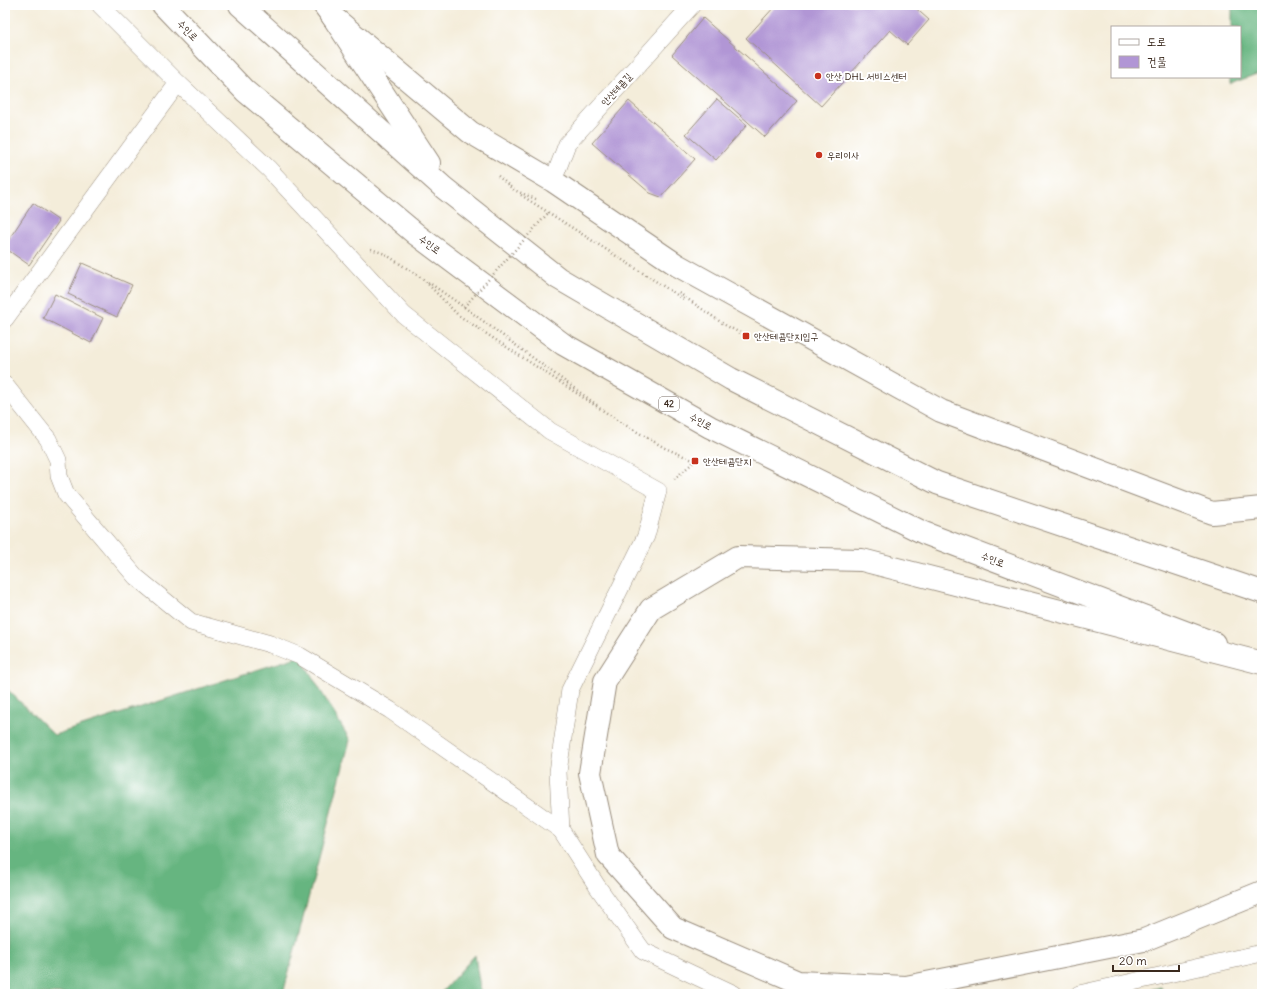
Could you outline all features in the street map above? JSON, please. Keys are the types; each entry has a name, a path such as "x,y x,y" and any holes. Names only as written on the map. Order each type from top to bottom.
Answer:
{"main road":[{"name":"수인로","path":"163,5 245,91 417,235 563,344 710,427 924,533 1262,662"},
{"path":"240,5 444,188 558,278 730,379 937,483 1262,592"},
{"path":"328,11 444,188"},
{"path":"328,11 470,132 553,181 677,266 941,411 1212,513 1262,508"},
{"path":"1262,662 862,560 738,557 651,609 605,681 590,773 608,855 673,928 798,982 906,987 1144,940 1262,892"}],"street":[{"path":"100,5 178,83 269,169 404,316 550,431 658,492 646,536 570,690 558,772 561,830"},
{"name":"안산테콤길","path":"553,181 567,144 692,5"},
{"path":"5,319 178,83"},
{"path":"5,385 48,439 58,460 59,476 66,494 136,577 191,622 270,644 300,656 390,710 561,830 597,886 643,951 734,994"},
{"path":"1079,994 1262,953"}],"path":[{"path":"514,190 725,325"},
{"path":"464,307 550,212"},
{"path":"364,246 385,254 464,307 622,423"},
{"path":"423,279 458,315 622,423 665,448 695,461 658,492"}],"green space":[{"path":"1232,5 1262,5 1262,72 1230,84 1230,78 1241,78 1241,26 1232,26"},
{"path":"300,656 350,740 283,994 5,994 5,687 54,735"},
{"path":"475,955 481,994 440,994"},
{"path":"1161,987 1163,994 1136,994"}],"building":[{"name":"안산 DHL 서비스센터","path":"776,5 912,5 929,20 907,45 890,30 821,106 746,38"},
{"path":"703,18 797,101 765,137 672,55"},
{"path":"717,99 747,125 716,160 686,134"},
{"path":"629,101 695,159 661,197 650,193 592,143"},
{"path":"33,203 59,221 29,265 5,248 5,245"},
{"path":"82,263 132,285 117,317 68,294"},
{"path":"55,294 103,318 91,343 43,318"}],"place":[{"name":"안산 DHL 서비스센터","path":"818,76"},
{"name":"우리이사","path":"819,155"},
{"name":"안산테콤단지입구","path":"746,336"},
{"name":"안산테콤단지","path":"695,461"}]}
